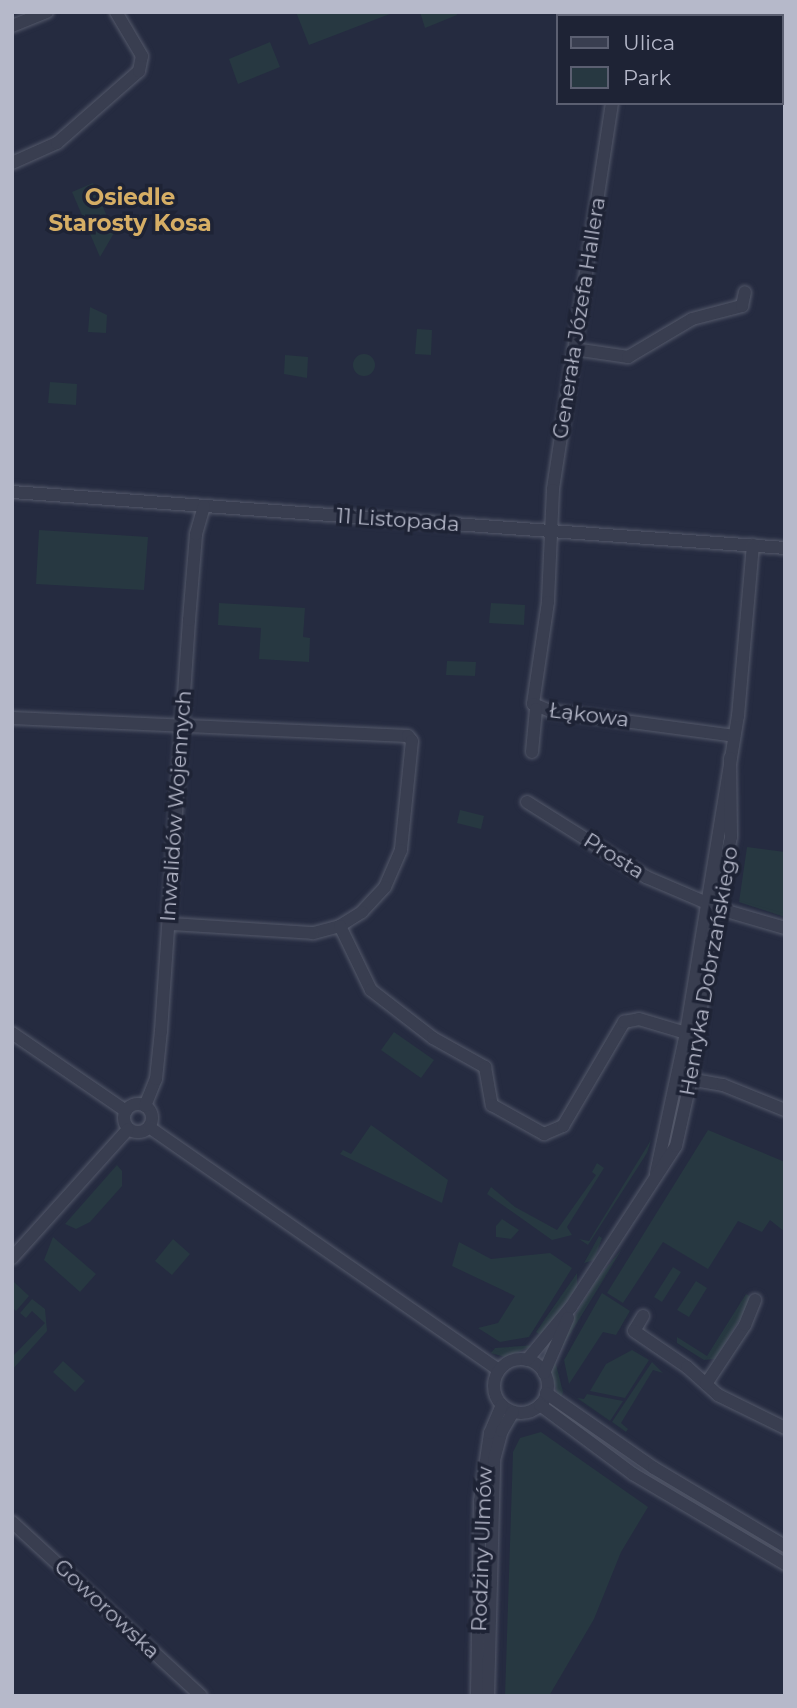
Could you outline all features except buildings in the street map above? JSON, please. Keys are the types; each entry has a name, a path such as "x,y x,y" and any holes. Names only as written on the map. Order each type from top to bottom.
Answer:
{"street":[{"path":"12,26 47,12"},
{"path":"12,163 57,143 139,71 142,56 117,12"},
{"path":"783,44 785,59"},
{"name":"Generała Józefa Hallera","path":"552,533 552,491 612,105"},
{"path":"574,349 628,357 692,319 741,306 745,292"},
{"name":"11 Listopada","path":"12,492 785,548"},
{"name":"Inwalidów Wojennych","path":"145,1106 156,1079 196,534 204,506"},
{"name":"Łąkowa","path":"552,533 536,709 734,736"},
{"name":"Henryka Dobrzańskiego","path":"656,1175 686,1033 734,736 752,545"},
{"path":"532,752 536,709"},
{"path":"12,718 408,736 412,746 397,863 372,903 340,926 313,933 169,924"},
{"name":"Henryka Dobrzańskiego","path":"527,1360 571,1307 676,1146 691,1079 733,824 730,758"},
{"name":"Prosta","path":"527,802 646,877 705,903 785,928"},
{"path":"340,926 370,990 433,1038 485,1067 492,1105 544,1134 563,1126 624,1022 639,1019 686,1033"},
{"path":"12,1033 125,1111 128,1129"},
{"path":"676,1077 723,1085 785,1110"},
{"path":"125,1111 136,1104 145,1106 152,1116 149,1127 139,1133 128,1129"},
{"path":"149,1127 499,1370"},
{"path":"12,1258 128,1129"},
{"path":"706,1384 745,1325 755,1300"},
{"name":"Henryka Dobrzańskiego","path":"544,1373 571,1307"},
{"path":"643,1316 634,1331 706,1384 785,1428"},
{"path":"512,1360 527,1360 544,1373 547,1393 540,1405 527,1412 507,1408 494,1384 499,1370 512,1360"},
{"path":"547,1393 654,1468 785,1546"},
{"path":"540,1405 633,1474 785,1564"},
{"name":"Rodziny Ulmów","path":"477,1696 480,1502 490,1433 507,1408"},
{"name":"Rodziny Ulmów","path":"488,1696 494,1461 507,1408"},
{"name":"Goworowska","path":"12,1522 201,1696"}],"green space":[{"path":"296,12 395,12 309,45"},
{"path":"420,12 456,12 457,15 425,28"},
{"path":"270,42 280,67 238,84 229,59"},
{"path":"93,183 114,233 100,257 72,192"},
{"path":"90,307 107,315 106,333 88,332"},
{"path":"417,329 432,330 431,355 415,354"},
{"path":"364,354 374,361 375,365 368,375 364,376 354,369 353,365 360,355"},
{"path":"285,355 308,357 307,378 284,374"},
{"path":"50,382 77,384 76,405 48,403"},
{"path":"39,530 148,537 144,590 36,584"},
{"path":"219,603 305,608 303,637 310,638 309,662 259,659 261,628 218,625"},
{"path":"491,603 525,605 524,625 489,623"},
{"path":"447,661 476,662 475,676 446,675"},
{"path":"460,810 484,816 481,829 457,823"},
{"path":"747,847 785,852 785,917 739,902"},
{"path":"394,1032 434,1060 421,1078 381,1050"},
{"path":"371,1125 448,1180 442,1203 340,1154 343,1150 351,1154"},
{"path":"708,1130 785,1162 785,1232 770,1220 762,1232 738,1221 708,1269 663,1242 623,1303 607,1293"},
{"path":"651,1140 647,1153 588,1245 579,1239 589,1241"},
{"path":"597,1163 604,1168 567,1227 572,1235 552,1240 487,1194 491,1187 515,1207 557,1230 596,1175 592,1172"},
{"path":"117,1165 122,1171 122,1186 90,1222 76,1229 65,1224"},
{"path":"502,1219 519,1230 511,1239 496,1237 496,1226"},
{"path":"599,1236 602,1238 594,1260 584,1263"},
{"path":"53,1237 96,1274 80,1292 44,1260"},
{"path":"173,1239 190,1254 172,1275 155,1261"},
{"path":"459,1242 491,1259 550,1253 572,1268 529,1337 500,1342 478,1328 498,1323 515,1296 452,1266"},
{"path":"622,1249 561,1349 557,1346 596,1280"},
{"path":"673,1267 681,1272 662,1302 654,1297"},
{"path":"577,1273 577,1287 542,1336 536,1332"},
{"path":"696,1281 707,1288 689,1317 677,1310"},
{"path":"14,1282 29,1296 16,1311 12,1307"},
{"path":"602,1293 630,1311 616,1335 603,1332 569,1384 564,1360"},
{"path":"746,1294 753,1298 715,1359 704,1360 677,1343 677,1337 707,1356"},
{"path":"32,1299 45,1309 47,1331 12,1370 12,1357 45,1323 32,1311 26,1318 20,1313"},
{"path":"536,1345 505,1357 491,1353 495,1348"},
{"path":"632,1350 649,1360 625,1398 590,1391 606,1364"},
{"path":"63,1361 85,1381 75,1392 53,1372"},
{"path":"555,1361 563,1392 560,1402 550,1370"},
{"path":"652,1362 663,1373 653,1370 621,1423 628,1429 626,1432 612,1422"},
{"path":"587,1394 623,1401 610,1421 577,1398 584,1399"},
{"path":"541,1432 648,1507 621,1552 594,1619 549,1696 505,1696 513,1452 520,1438"}],"district":[{"name":"Osiedle Starosty Kosa","path":"130,210"}]}
